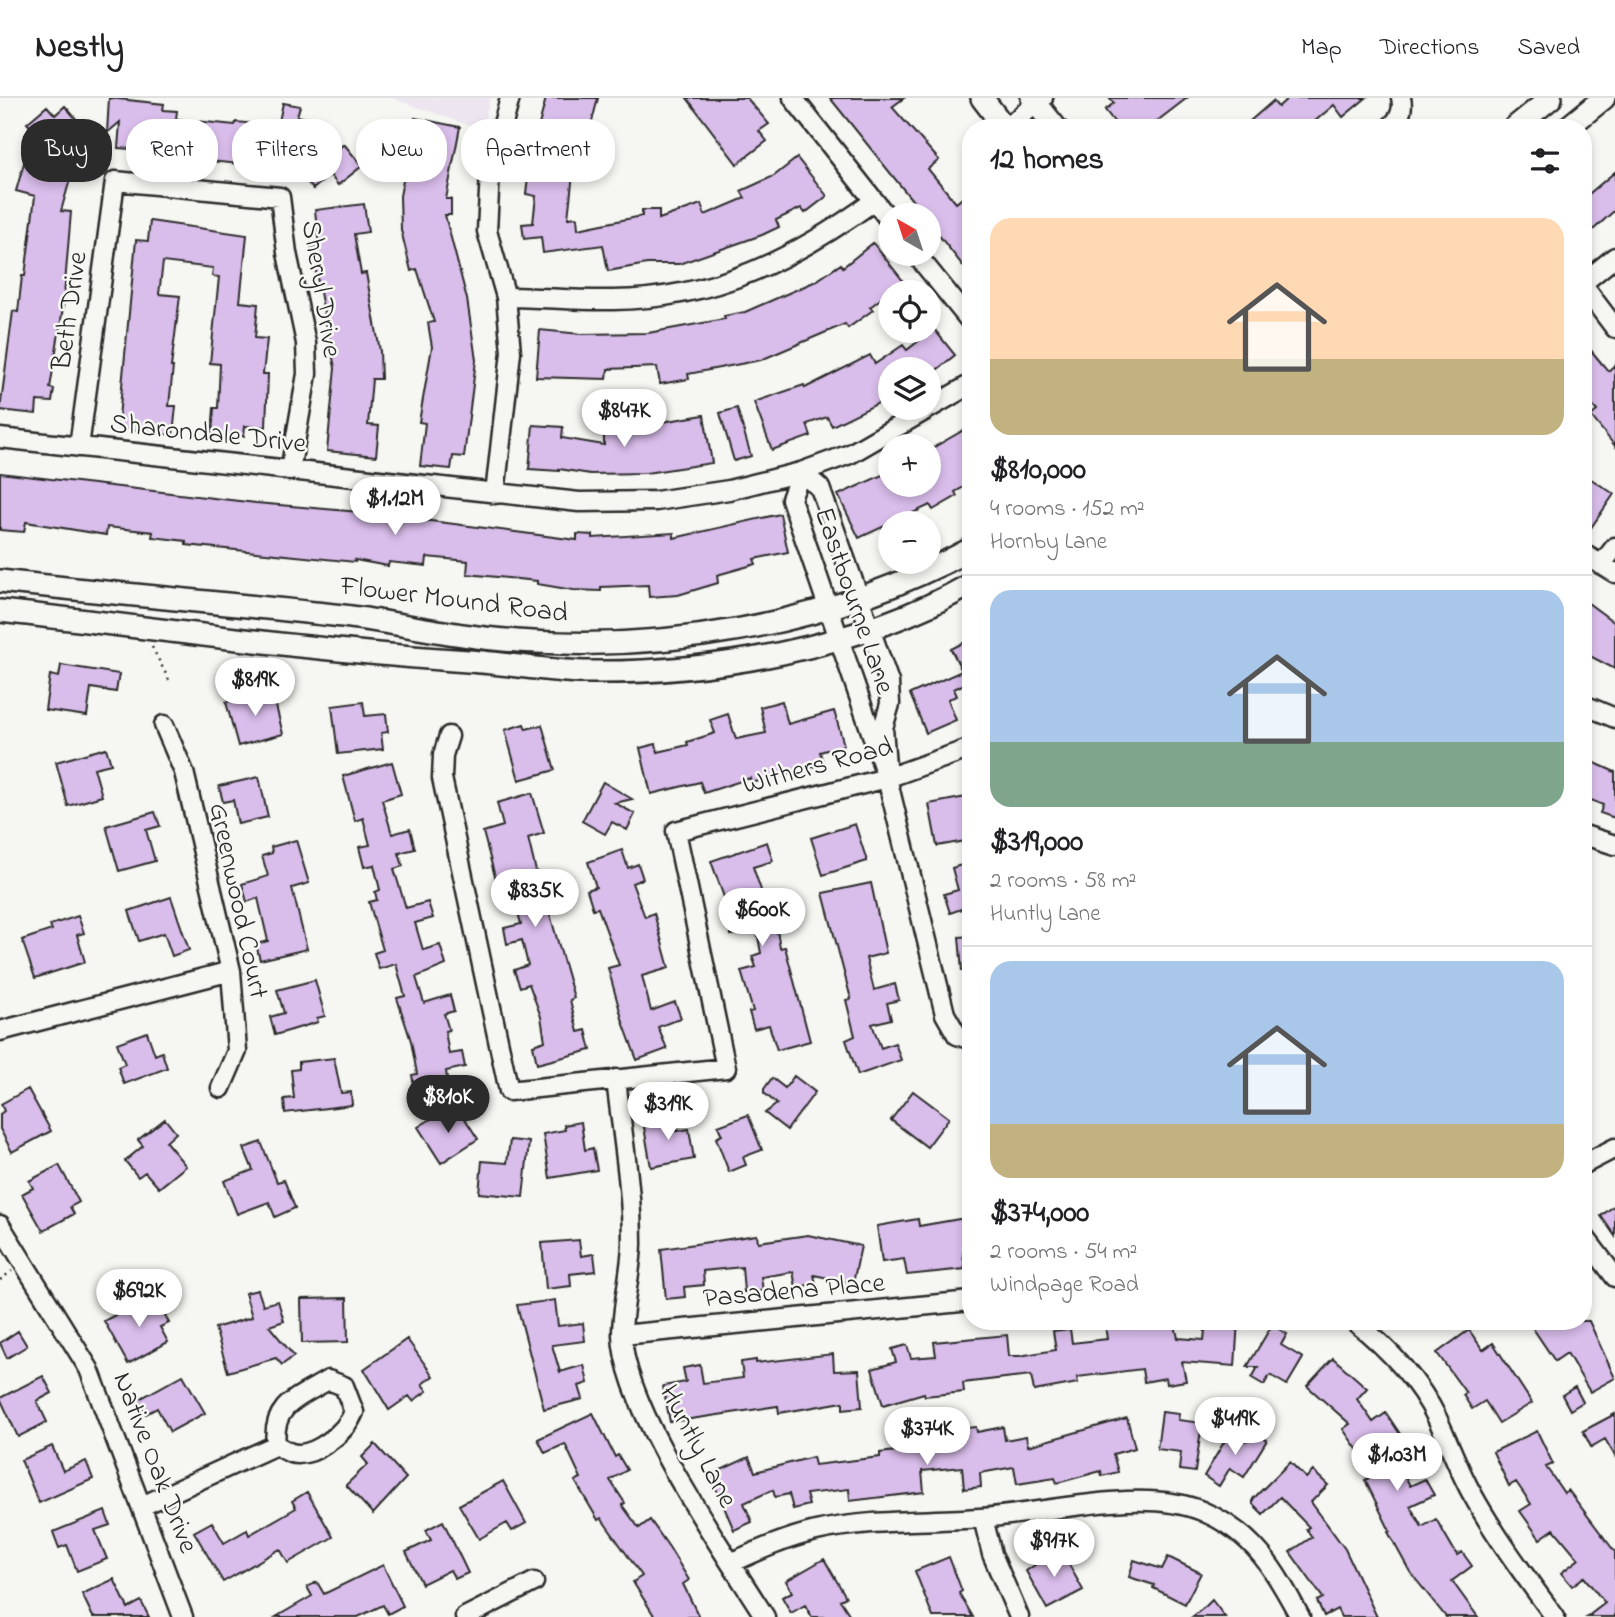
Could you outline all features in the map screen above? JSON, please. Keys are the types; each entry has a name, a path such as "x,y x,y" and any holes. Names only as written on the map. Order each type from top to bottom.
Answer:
{"main road":[{"path":"982,98 998,119"},
{"path":"1525,119 1551,98"},
{"path":"1578,119 1604,98"},
{"path":"1037,100 1050,119"},
{"name":"Flower Mound Road","path":"0,581 346,616 494,639 586,644 681,638 799,618 884,592 962,553"},
{"name":"Flower Mound Road","path":"0,611 352,651 581,672 675,670 753,660 870,628 905,616 962,588"}],"street":[{"path":"495,494 511,352 506,298 487,231 490,172 510,98"},
{"path":"793,98 878,206"},
{"path":"1015,119 1037,100"},
{"name":"Sheryl Drive","path":"115,181 280,197 287,253 306,343 307,374 290,471"},
{"name":"Beth Drive","path":"79,447 115,181"},
{"path":"506,298 613,300 662,296 714,285 772,265 809,246 874,201"},
{"path":"1592,276 1615,257"},
{"path":"926,266 962,311"},
{"path":"1592,298 1615,328"},
{"name":"Sharondale Drive","path":"0,438 495,494 579,502 656,501 729,490 801,472 850,454 962,389"},
{"name":"Eastbourne Lane","path":"887,778 883,728 890,704 889,682 820,488 801,472 791,499 887,778 945,1014 957,1035 962,1037"},
{"path":"1592,559 1608,569 1615,547"},
{"path":"1592,708 1615,718"},
{"name":"Greenwood Court","path":"163,725 184,772 231,971 237,1051 222,1088"},
{"path":"449,736 443,755 442,778 509,1091 616,1080"},
{"name":"Withers Road","path":"616,1080 726,1068 676,831 887,778 962,751"},
{"path":"1592,838 1615,845"},
{"path":"0,1031 231,971"},
{"name":"Huntly Lane","path":"616,1080 632,1241 630,1284 622,1335 631,1372 658,1442 765,1617"},
{"path":"1592,1160 1615,1148"},
{"name":"Native Oak Drive","path":"0,1225 89,1369 183,1617"},
{"path":"1592,1247 1615,1277"},
{"name":"Pasadena Place","path":"622,1335 962,1302"},
{"path":"1365,1330 1384,1345 1413,1380 1436,1416 1470,1489 1499,1541 1555,1617"},
{"path":"328,1380 344,1386 354,1412 341,1433 307,1452 291,1453 276,1444 273,1425 291,1401 328,1380"},
{"path":"142,1506 276,1444"},
{"path":"731,1563 780,1541 817,1530 983,1518 1130,1501 1168,1501 1202,1511 1234,1530 1261,1552 1282,1580 1300,1617"},
{"path":"983,1518 992,1554 1019,1617"},
{"path":"465,1617 534,1582"}],"path":[{"path":"151,644 170,682"}],"shaded area":[{"path":"392,98 490,98 485,119 461,119 461,123"}],"building":[{"path":"109,98 164,104 163,110 177,111 176,119 126,119 126,149 118,148 120,122 112,129 112,119 108,119"},
{"path":"546,98 598,98 593,119 541,119"},
{"path":"687,98 747,98 769,124 759,131 767,141 737,164"},
{"path":"830,98 904,98 892,107 939,160 928,169 956,203 962,198 962,265 942,239 942,203 914,203"},
{"path":"1109,98 1187,98 1160,119 1112,119 1105,110 1114,103"},
{"path":"1288,98 1366,98 1343,117 1334,105 1318,119 1252,119 1273,101 1278,107"},
{"path":"283,103 300,106 297,116 311,119 280,119"},
{"path":"47,106 55,115 65,106 76,119 32,119"},
{"path":"218,123 232,125 232,163 218,162"},
{"path":"447,124 460,127 446,199 451,199 451,215 445,215 467,299 476,360 464,457 453,456 451,469 420,466 425,423 419,422 432,347 428,323 434,322 417,269 411,271 401,230 400,196 403,182 447,182"},
{"path":"344,144 356,159 356,171 342,182"},
{"path":"797,158 827,196 805,213 801,208 776,220 779,227 762,235 679,264 647,264 608,271 603,245 543,253 541,237 524,239 522,224 533,223 536,196 526,194 527,182 572,182 568,218 577,217 578,229 642,216 642,210 659,210 659,219 701,204 705,215 745,198 741,191 774,176"},
{"path":"1615,172 1615,210 1593,230 1592,229 1592,191"},
{"path":"21,174 21,182 69,182 61,211 71,212 63,308 50,388 54,389 52,402 37,401 36,414 0,410 13,311 18,312 22,276 25,276 35,196 16,191"},
{"path":"307,182 322,182 313,189"},
{"path":"364,204 368,232 354,234 361,274 366,273 380,351 381,379 372,379 368,425 379,426 376,456 327,451 335,368 311,247 319,246 315,210"},
{"path":"150,221 247,235 240,302 258,304 255,338 267,339 263,374 268,374 266,427 245,426 244,436 212,434 214,408 218,408 220,364 210,363 219,277 212,276 213,268 163,262 159,294 180,296 169,406 176,406 173,435 118,428 136,240 148,241"},
{"path":"873,243 878,249 878,266 891,266 902,280 878,280 878,301 870,307 873,310 848,328 845,324 761,360 688,374 689,379 660,384 657,367 608,369 607,379 536,377 540,330 581,334 648,333 725,319 724,316 745,312 816,281 841,264 843,267"},
{"path":"941,338 955,355 941,366 941,357 885,357 903,345 907,350 916,343 941,343"},
{"path":"1592,352 1608,371 1615,365 1615,446 1592,417 1597,411 1592,405"},
{"path":"870,355 875,364 878,362 878,403 832,426 827,417 807,424 811,436 772,450 754,402 804,385 805,388"},
{"path":"737,408 751,456 734,461 720,413"},
{"path":"704,415 712,463 646,473 590,474 559,469 529,469 533,425 563,427 562,438 604,445 604,428 638,426"},
{"path":"962,431 962,488 955,492 957,496 933,510 930,505 917,511 878,511 878,529 859,538 838,495 878,477 878,497 941,497 941,443"},
{"path":"0,473 256,503 360,512 402,520 431,521 577,540 577,534 593,535 593,538 674,533 674,538 780,514 788,552 754,559 756,564 717,575 718,583 678,595 649,597 648,585 601,587 601,591 573,590 537,584 537,581 467,574 468,561 427,557 426,566 389,562 388,566 355,560 186,545 186,541 152,537 153,532 107,527 106,535 26,522 24,532 0,530"},
{"path":"1592,480 1614,494 1592,526"},
{"path":"1592,606 1615,623 1615,669 1592,657"},
{"path":"962,644 962,671 951,649"},
{"path":"61,665 119,674 116,692 91,688 87,716 45,710 50,675 59,677"},
{"path":"962,671 962,685 954,689 957,696 948,699 956,720 926,733 910,694"},
{"path":"272,690 283,734 238,746 226,702"},
{"path":"782,701 788,724 834,711 844,745 820,752 824,764 788,774 751,783 750,778 704,793 700,782 651,794 640,748 656,744 658,752 688,745 687,742 715,733 710,720 728,714 736,739 766,733 760,707"},
{"path":"363,702 365,716 386,714 388,732 381,733 383,749 338,754 332,706"},
{"path":"524,724 526,729 542,725 555,770 519,780 505,730"},
{"path":"106,748 111,764 94,768 102,796 68,806 56,762"},
{"path":"392,762 401,794 382,800 392,834 410,829 415,849 399,853 403,866 394,869 406,908 428,902 433,918 415,923 423,950 440,945 446,965 416,977 424,1003 450,995 454,1011 444,1014 449,1030 445,1031 449,1054 462,1052 465,1067 446,1071 448,1086 415,1092 412,1075 417,1074 411,1041 397,998 405,996 396,964 379,969 374,953 383,950 369,902 377,900 375,892 380,890 374,865 364,867 359,847 370,845 363,818 355,821 343,776"},
{"path":"1592,762 1615,772 1615,818 1600,813 1603,805 1592,800"},
{"path":"259,777 268,817 238,824 233,800 223,802 219,786"},
{"path":"603,782 632,799 615,803 635,814 627,830 612,822 605,834 582,821"},
{"path":"532,793 544,833 528,838 544,905 547,904 574,998 570,1000 578,1032 586,1030 591,1050 537,1064 533,1045 545,1041 541,1017 529,984 520,987 514,970 528,965 522,940 507,944 504,928 521,924 515,901 511,902 507,882 497,884 483,832 503,826 497,803"},
{"path":"962,798 962,842 937,846 929,804"},
{"path":"155,812 160,826 146,830 155,861 119,871 106,826"},
{"path":"855,824 867,861 823,875 811,838"},
{"path":"296,840 309,883 292,888 307,949 260,960 256,944 268,941 258,898 247,902 242,884 268,876 262,856 272,853 271,847"},
{"path":"767,842 773,861 753,867 763,896 771,895 780,948 785,947 810,1041 777,1050 769,1025 754,1029 749,1012 753,1011 741,971 756,967 752,956 761,953 757,931 731,935 725,900 711,861"},
{"path":"622,850 628,868 638,864 643,879 632,883 645,917 654,913 669,968 642,976 651,1011 675,1002 681,1018 658,1027 667,1049 637,1060 608,968 619,965 598,908 593,909 587,890 596,887 588,862"},
{"path":"962,865 962,909 950,913 944,894 958,890 952,868"},
{"path":"871,883 886,953 866,958 874,990 895,984 899,1000 887,1003 891,1019 872,1024 881,1048 895,1043 901,1060 858,1075 846,1040 855,1036 846,1000 851,999 823,893"},
{"path":"171,897 189,950 172,956 164,933 139,941 129,911"},
{"path":"78,916 84,933 77,935 85,962 35,978 22,940 52,930 50,925"},
{"path":"959,937 962,937 962,971"},
{"path":"315,980 325,1016 317,1018 318,1022 275,1035 270,1017 284,1013 277,990"},
{"path":"147,1032 155,1055 162,1052 167,1068 124,1084 118,1067 125,1064 117,1043"},
{"path":"334,1058 341,1093 351,1092 352,1105 285,1113 284,1099 294,1098 291,1070 299,1069 299,1062"},
{"path":"794,1076 815,1092 787,1130 765,1113 777,1104 764,1093 764,1089 772,1078 785,1088"},
{"path":"28,1089 51,1131 12,1152 0,1129 0,1114 4,1111 1,1104"},
{"path":"913,1091 949,1118 927,1147 891,1120"},
{"path":"460,1111 478,1139 441,1163 418,1127 442,1112 447,1119"},
{"path":"675,1113 677,1131 689,1129 694,1159 651,1167 644,1127 659,1124 658,1116"},
{"path":"748,1115 762,1150 743,1157 746,1165 729,1172 716,1138 722,1135 718,1126"},
{"path":"165,1119 176,1133 166,1142 186,1166 159,1188 145,1172 138,1177 125,1161 143,1146 138,1140"},
{"path":"581,1122 585,1150 593,1148 597,1170 550,1178 543,1134 565,1130 564,1125"},
{"path":"510,1140 529,1142 523,1197 479,1193 482,1161 507,1163"},
{"path":"261,1142 277,1182 284,1180 295,1208 275,1217 269,1202 237,1214 224,1181 253,1170 244,1148"},
{"path":"59,1165 79,1202 70,1207 74,1214 43,1231 22,1194 33,1188 29,1181"},
{"path":"1615,1205 1615,1236 1601,1216"},
{"path":"918,1219 919,1226 962,1219 962,1269 907,1275 904,1259 882,1262 877,1226"},
{"path":"757,1235 758,1242 808,1235 861,1246 853,1283 814,1275 816,1284 796,1287 793,1272 761,1277 763,1291 744,1292 742,1267 703,1271 704,1285 684,1287 685,1297 666,1299 661,1249"},
{"path":"579,1240 581,1256 594,1254 596,1271 570,1274 571,1286 546,1289 542,1243"},
{"path":"258,1290 263,1305 278,1301 284,1321 269,1326 294,1356 282,1365 276,1358 228,1372 215,1328 252,1317 245,1293"},
{"path":"154,1294 169,1323 160,1327 168,1342 128,1364 104,1321"},
{"path":"347,1298 348,1342 302,1343 301,1299"},
{"path":"555,1300 558,1326 583,1323 585,1341 552,1345 560,1372 584,1365 588,1383 579,1386 583,1399 544,1409 517,1305"},
{"path":"1592,1328 1615,1378 1590,1392 1567,1353 1555,1361 1534,1330 1592,1330"},
{"path":"1070,1330 1072,1343 1107,1339 1106,1330 1176,1330 1178,1338 1204,1340 1205,1330 1237,1330 1235,1366 1182,1362 1186,1381 1167,1384 1166,1378 1144,1382 1142,1369 1077,1377 1078,1383 1034,1391 1031,1375 963,1383 964,1392 925,1396 924,1393 883,1405 872,1369 896,1362 892,1349 907,1345 911,1358 936,1356 934,1342 1007,1335 1009,1356 1019,1356 1056,1350 1053,1331"},
{"path":"1269,1330 1280,1330 1287,1334 1281,1345 1303,1358 1287,1385 1270,1375 1264,1385 1252,1378 1258,1367 1247,1367"},
{"path":"1469,1330 1483,1350 1493,1343 1532,1403 1499,1423 1485,1401 1472,1409 1463,1395 1466,1393 1437,1353"},
{"path":"18,1331 27,1346 7,1358 0,1343"},
{"path":"407,1339 433,1376 422,1384 427,1391 413,1401 409,1396 389,1410 364,1369"},
{"path":"833,1354 834,1371 859,1370 862,1407 843,1409 843,1402 779,1413 778,1406 670,1422 663,1386 686,1382 683,1368 700,1365 703,1383 743,1378 741,1362 756,1360 756,1363"},
{"path":"1333,1358 1367,1388 1357,1399 1373,1422 1386,1413 1404,1440 1391,1448 1410,1486 1425,1479 1434,1495 1410,1506 1422,1527 1436,1519 1457,1555 1462,1552 1472,1566 1452,1581 1478,1617 1446,1617 1410,1572 1388,1532 1390,1531 1365,1480 1375,1475 1343,1429 1350,1424 1307,1386"},
{"path":"183,1375 205,1413 170,1432 157,1408 146,1414 138,1400"},
{"path":"43,1376 52,1393 37,1401 47,1422 18,1437 0,1398"},
{"path":"1575,1387 1583,1402 1570,1410 1562,1395"},
{"path":"1162,1412 1179,1414 1178,1420 1202,1423 1195,1472 1179,1470 1181,1452 1157,1449"},
{"path":"593,1413 615,1457 618,1455 627,1470 610,1480 625,1503 622,1505 639,1528 650,1520 669,1547 689,1580 683,1584 699,1617 655,1617 633,1582 642,1576 601,1518 598,1520 575,1481 581,1478 565,1444 545,1453 538,1439"},
{"path":"1615,1414 1615,1456 1605,1439 1591,1447 1583,1431"},
{"path":"1127,1418 1135,1448 1113,1454 1118,1472 1102,1476 1101,1471 1057,1483 1055,1478 1017,1484 1014,1467 980,1473 981,1487 964,1489 962,1467 922,1471 924,1492 850,1501 849,1489 806,1494 809,1505 793,1509 789,1494 775,1497 773,1490 744,1503 752,1522 734,1530 710,1475 749,1457 755,1472 813,1457 815,1465 880,1457 880,1453 936,1446 935,1431 976,1427 977,1432 1003,1427 1005,1440 1026,1436 1028,1446"},
{"path":"1252,1431 1267,1440 1244,1477 1230,1468 1219,1486 1204,1476 1230,1432 1246,1441"},
{"path":"1537,1431 1553,1464 1546,1467 1564,1493 1568,1490 1615,1552 1615,1617 1587,1617 1605,1603 1584,1577 1572,1586 1561,1573 1579,1559 1554,1529 1540,1539 1520,1511 1531,1504 1516,1482 1509,1486 1493,1452"},
{"path":"375,1444 406,1478 373,1514 346,1485 368,1464 362,1457"},
{"path":"52,1446 63,1471 86,1461 93,1479 39,1503 21,1460"},
{"path":"1290,1462 1306,1478 1313,1471 1328,1485 1311,1502 1345,1549 1377,1617 1341,1617 1337,1609 1324,1616 1317,1601 1323,1598 1290,1552 1312,1537 1306,1529 1309,1527 1280,1497 1263,1514 1253,1504 1253,1499"},
{"path":"503,1481 526,1523 512,1531 507,1523 479,1539 459,1505"},
{"path":"307,1492 333,1537 288,1563 280,1549 223,1582 194,1532 212,1522 224,1543 247,1530 249,1535 296,1508 292,1501"},
{"path":"105,1511 110,1525 95,1530 107,1559 77,1571 67,1545 59,1548 53,1532"},
{"path":"443,1521 468,1573 455,1579 450,1570 422,1584 406,1552 431,1540 426,1530"},
{"path":"1060,1548 1083,1590 1047,1609 1026,1571"},
{"path":"949,1557 962,1591 959,1593 973,1617 933,1617 915,1571"},
{"path":"1168,1557 1201,1573 1185,1604 1153,1588 1154,1585 1129,1577 1134,1560 1162,1569"},
{"path":"824,1559 846,1597 840,1600 851,1617 812,1617 805,1605 791,1613 782,1597 792,1592 786,1581"},
{"path":"383,1565 403,1606 388,1614 383,1605 358,1617 276,1617 312,1596 307,1587 317,1582 324,1594"},
{"path":"114,1579 128,1608 141,1601 149,1617 93,1617 82,1594"},
{"path":"1212,1600 1225,1617 1192,1617 1206,1606"}]}
